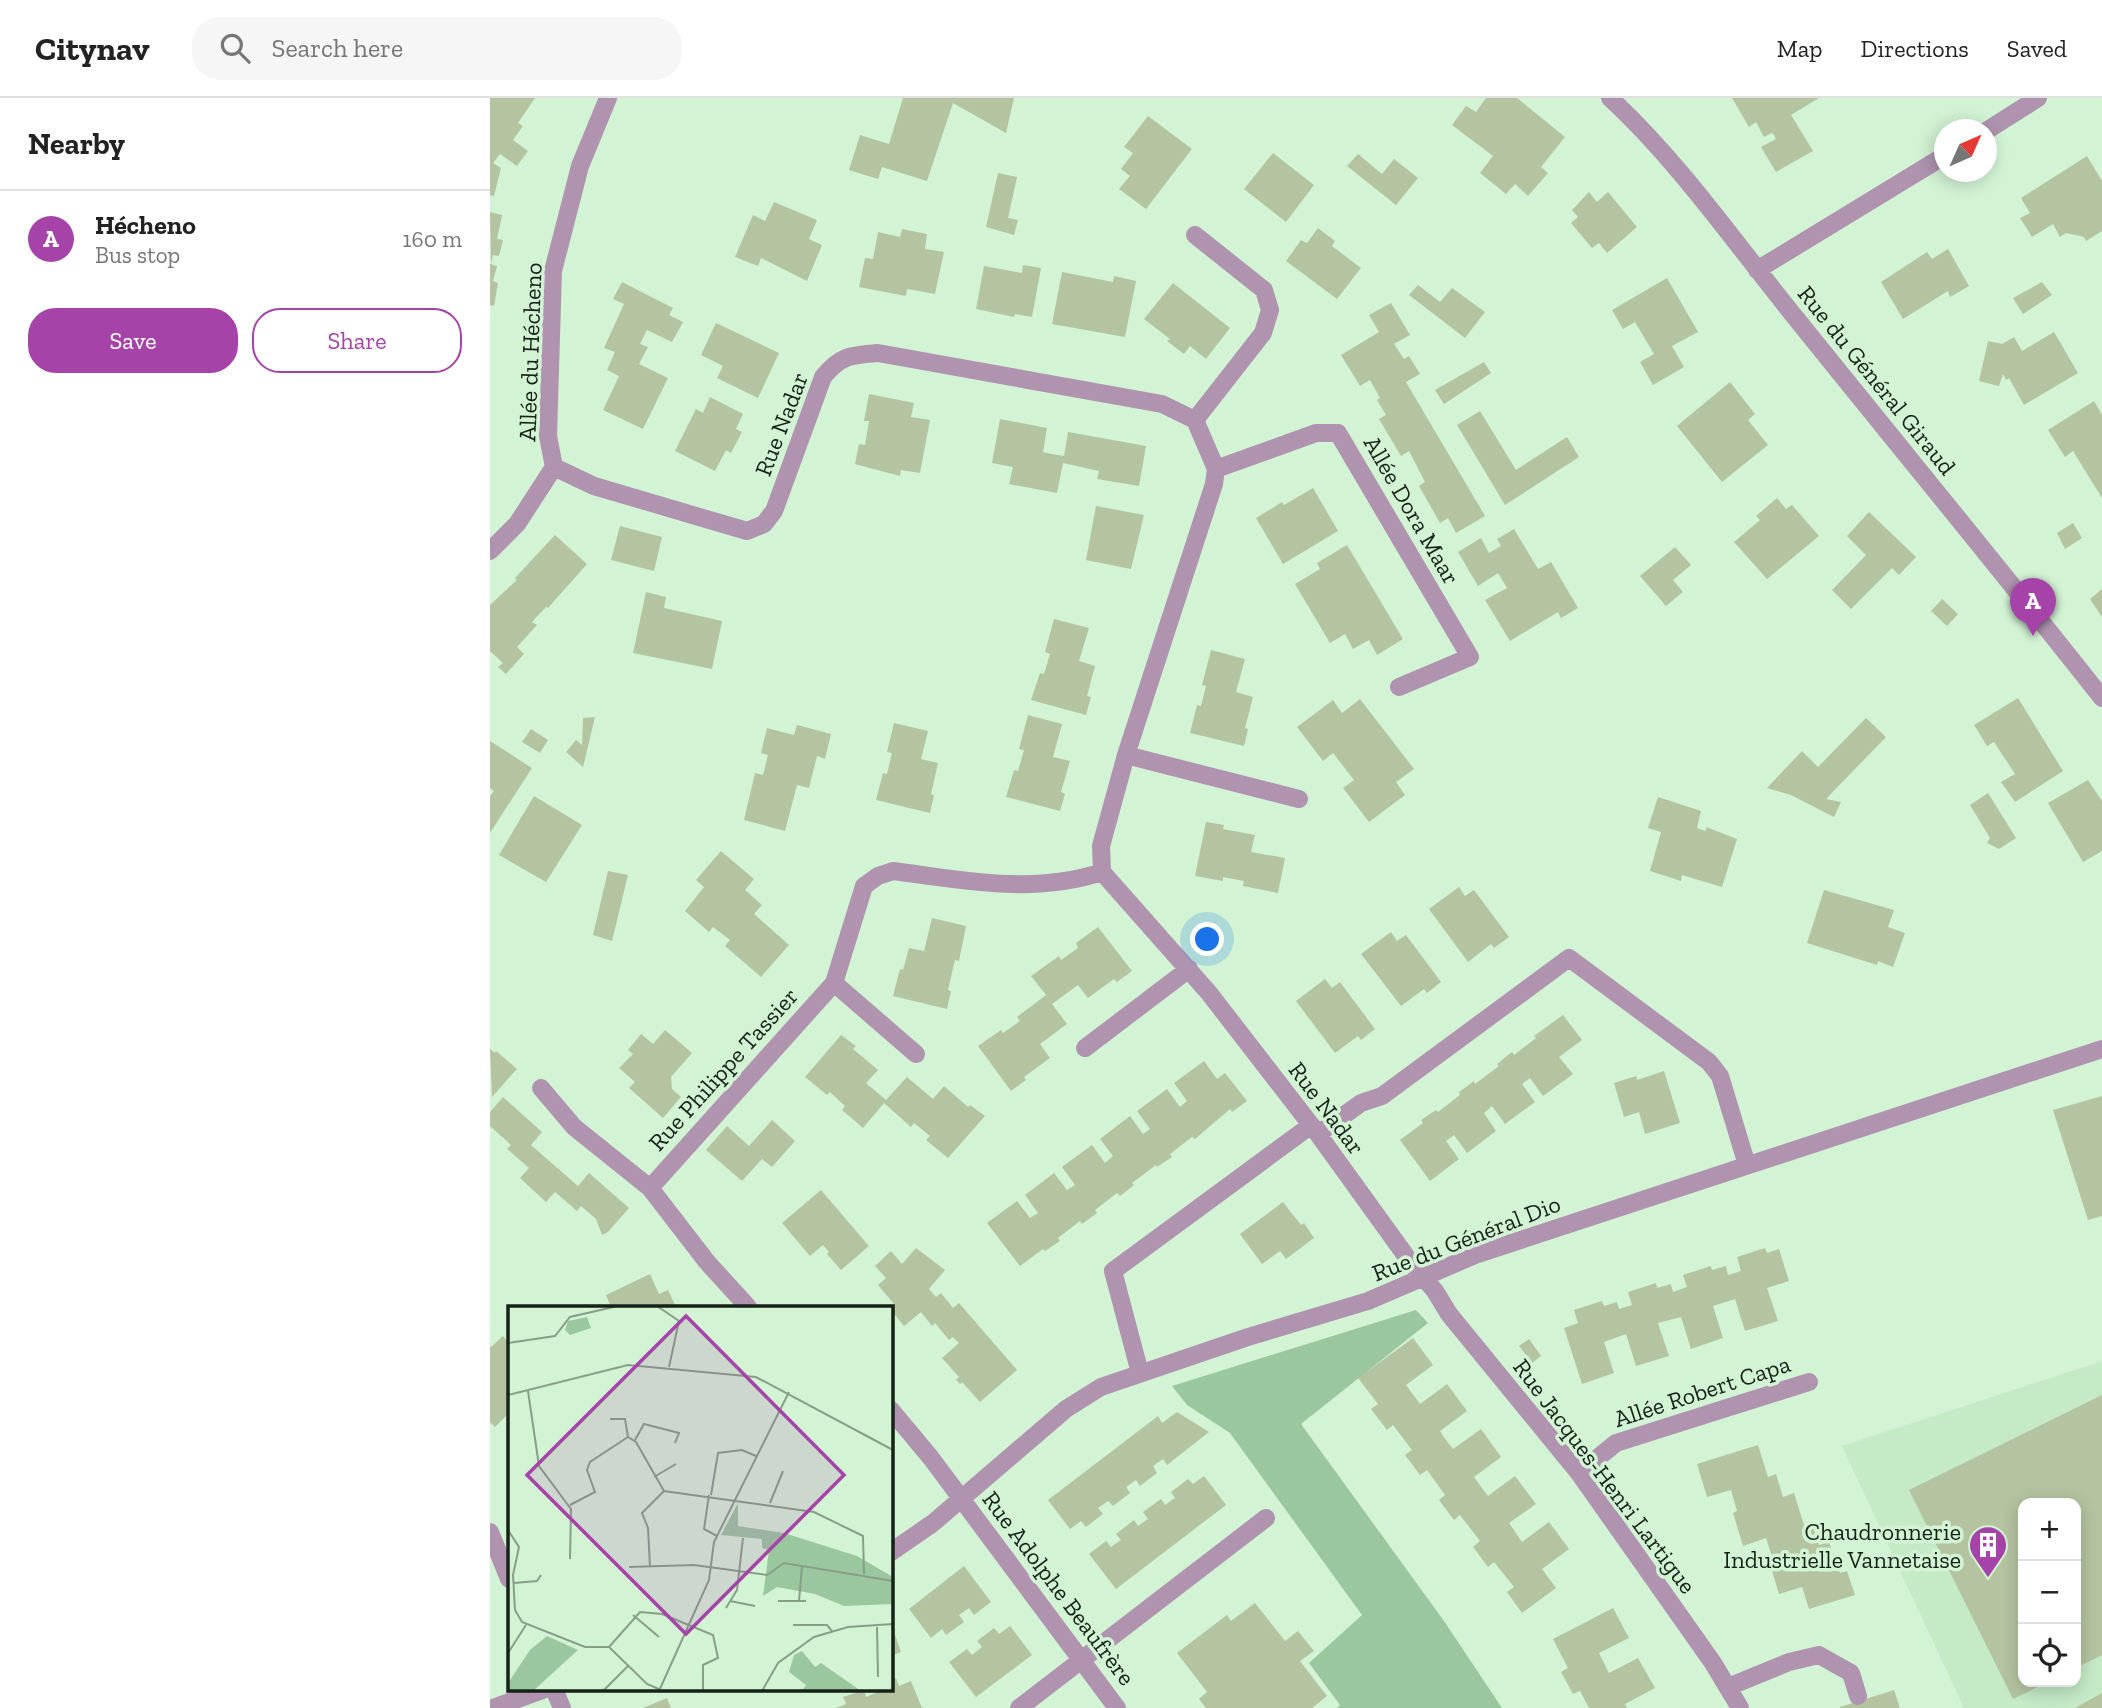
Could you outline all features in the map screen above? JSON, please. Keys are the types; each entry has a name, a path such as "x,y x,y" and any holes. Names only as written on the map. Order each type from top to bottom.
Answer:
{"street":[{"name":"Allée du Hécheno","path":"490,551 517,524 554,467 548,436 553,271 580,166 608,98"},
{"name":"Rue du Général Giraud","path":"1610,98 1700,195 1756,270 1997,564 2102,698"},
{"path":"1997,124 2038,98"},
{"path":"1756,270 1934,162"},
{"path":"1102,872 1101,846 1126,755 1214,484 1216,468 1195,420 1263,333 1270,310 1264,290 1195,235"},
{"name":"Rue Nadar","path":"554,467 594,486 747,531 764,524 774,511 823,377 835,362 852,355 878,353 1162,404 1195,420"},
{"name":"Allée Dora Maar","path":"1216,468 1316,433 1338,433 1470,657 1399,687"},
{"path":"1126,755 1299,799"},
{"name":"Rue Philippe Tassier","path":"650,1188 834,983 864,886 878,876 893,871 1003,885 1040,885 1102,872"},
{"name":"Rue Nadar","path":"1102,872 1189,968 1424,1278"},
{"path":"1140,1373 1113,1271 1314,1130 1361,1103 1382,1096 1569,958 1709,1062 1720,1076 1747,1165"},
{"path":"1084,1048 1189,968"},
{"name":"Rue Philippe Tassier","path":"834,983 916,1054"},
{"name":"Rue du Général Dio","path":"892,1551 933,1523 1066,1409 1101,1387 1368,1301 1475,1255 2102,1049"},
{"path":"541,1088 574,1127 650,1188 706,1262 747,1306"},
{"name":"Rue Jacques-Henri Lartigue","path":"1424,1278 1449,1314 1579,1473 1740,1708"},
{"name":"Allée Robert Capa","path":"1579,1473 1616,1443 1809,1382"},
{"name":"Rue Adolphe Beaufrère","path":"892,1411 961,1498 1117,1708"},
{"path":"1019,1708 1266,1518"},
{"path":"490,1532 508,1577"},
{"path":"1728,1687 1789,1662 1819,1655 1851,1673 1858,1696"},
{"path":"493,1708 542,1690"},
{"path":"554,1690 562,1708"}],"shaded area":[{"path":"1416,1310 1428,1323 1301,1424 1444,1621 1502,1708 1337,1708 1340,1705 1309,1663 1362,1615 1230,1433 1187,1405 1172,1386"},
{"path":"2102,1361 2102,1708 1964,1708 1842,1446"}],"building":[{"path":"490,98 535,98 518,123 523,126 513,140 528,151 517,166 500,154 493,163 501,168 494,196 490,195"},
{"path":"903,98 1014,98 1006,133 953,103 927,181 882,167 878,179 849,170 860,135 889,144"},
{"path":"1486,98 1517,98 1565,137 1541,167 1548,173 1528,196 1515,184 1506,194 1480,173 1493,156 1452,125 1466,106 1476,112"},
{"path":"1732,98 1819,98 1791,115 1813,151 1776,172 1761,147 1776,139 1774,135 1772,133 1764,137 1756,122 1749,127"},
{"path":"1148,116 1192,149 1146,209 1119,189 1130,176 1121,169 1133,153 1124,147"},
{"path":"1273,153 1314,185 1286,222 1244,189"},
{"path":"1358,154 1382,174 1394,159 1418,178 1396,205 1347,166"},
{"path":"2087,156 2102,181 2102,231 2086,241 2084,237 2066,233 2060,237 2053,224 2032,237 2020,218 2030,213 2021,198"},
{"path":"998,173 1017,177 1008,218 1018,220 1014,235 986,227"},
{"path":"1589,192 1597,202 1608,192 1637,227 1607,253 1599,243 1592,248 1571,223 1578,217 1572,210"},
{"path":"774,202 817,220 809,239 822,245 807,281 761,258 758,266 735,257 753,215 765,221"},
{"path":"490,212 502,215 497,239 503,240 499,256 493,255 491,264"},
{"path":"1318,228 1335,241 1332,246 1361,268 1337,299 1286,261 1301,240 1307,243"},
{"path":"902,229 927,234 925,249 944,252 935,294 907,289 906,296 859,287 865,258 873,259 878,232 900,237"},
{"path":"1948,249 1969,286 1950,297 1948,291 1903,319 1881,282 1927,252 1932,259"},
{"path":"490,264 497,266 493,281 498,283 494,306 490,305"},
{"path":"1023,265 1041,268 1032,317 1015,314 1014,317 976,309 984,266 1022,273"},
{"path":"1062,272 1113,282 1114,276 1136,281 1125,337 1052,324"},
{"path":"1667,278 1698,332 1672,346 1684,367 1653,385 1640,362 1654,354 1635,322 1623,329 1612,310"},
{"path":"622,282 673,308 669,315 683,322 672,342 647,330 640,344 648,347 639,364 668,378 643,429 603,410 619,376 607,370 615,352 604,348 624,304 613,299"},
{"path":"2042,282 2052,295 2023,314 2013,298"},
{"path":"1173,283 1230,328 1206,359 1190,346 1184,354 1144,319"},
{"path":"1418,285 1440,302 1452,288 1485,312 1465,338 1409,295"},
{"path":"1391,303 1410,335 1394,344 1404,359 1409,356 1420,374 1406,382 1485,516 1456,533 1448,518 1440,523 1419,486 1425,482 1409,451 1401,456 1379,419 1386,415 1370,380 1360,386 1341,355 1379,332 1369,315"},
{"path":"716,323 779,353 758,398 717,378 723,366 701,355"},
{"path":"2054,332 2078,373 2024,405 2009,378 2006,380 2003,374 1999,386 1979,381 1988,341 2002,344 2014,337 2022,351"},
{"path":"1484,362 1491,373 1444,404 1435,390"},
{"path":"1730,382 1755,414 1748,420 1768,445 1722,482 1677,426"},
{"path":"869,394 914,403 911,417 930,420 920,473 901,470 900,476 855,464 859,444 865,445 869,421 864,421"},
{"path":"710,397 743,414 736,429 742,432 731,453 726,450 715,471 675,451 696,409 703,413"},
{"path":"2094,401 2102,415 2102,498 2073,451 2065,457 2048,430"},
{"path":"1480,411 1516,470 1567,437 1579,457 1505,505 1457,425"},
{"path":"1000,419 1047,428 1043,452 1052,454 1064,456 1068,432 1146,446 1139,486 1097,479 1099,471 1063,463 1057,493 1009,484 1013,467 992,463"},
{"path":"1313,488 1338,531 1283,564 1256,518"},
{"path":"1777,498 1786,509 1792,505 1819,536 1767,579 1734,542 1760,520 1756,516"},
{"path":"1096,506 1144,515 1131,569 1086,560"},
{"path":"1869,512 1916,557 1899,575 1892,568 1851,609 1832,590 1866,555 1847,536"},
{"path":"2073,523 2082,538 2065,549 2057,533"},
{"path":"620,526 662,537 654,571 611,560"},
{"path":"1514,529 1538,569 1551,562 1578,608 1561,618 1558,612 1510,641 1485,600 1507,588 1498,573 1478,586 1458,552 1481,538 1489,553 1501,546 1497,539"},
{"path":"555,535 587,564 532,622 537,625 517,647 524,654 506,674 498,667 503,663 490,651 490,605 517,580 515,578"},
{"path":"1347,545 1403,639 1377,655 1369,640 1353,649 1345,634 1330,643 1295,584 1320,569 1317,563"},
{"path":"1675,547 1691,565 1673,580 1683,592 1666,606 1640,576"},
{"path":"2102,589 2102,617 2090,599"},
{"path":"646,592 666,597 664,608 722,621 712,669 633,653"},
{"path":"1942,599 1958,614 1947,626 1931,611"},
{"path":"1054,619 1089,628 1079,661 1095,666 1087,696 1091,697 1086,715 1031,700 1050,654 1045,652"},
{"path":"1211,650 1245,659 1236,692 1253,697 1245,728 1248,729 1244,746 1190,733 1197,705 1201,706 1206,686 1202,685"},
{"path":"2018,698 2063,771 2015,802 2001,782 2015,774 1994,742 1987,746 1974,725"},
{"path":"1360,699 1414,769 1396,782 1405,795 1369,822 1343,788 1354,780 1333,753 1323,761 1297,727 1333,700 1342,713"},
{"path":"1028,715 1062,724 1053,757 1070,761 1061,792 1065,794 1060,811 1006,797 1014,770 1018,771 1024,750 1019,749"},
{"path":"595,717 583,767 566,752 576,740 582,745 583,718"},
{"path":"1866,718 1886,737 1826,799 1841,802 1834,817 1791,795 1767,788 1802,751 1818,767"},
{"path":"894,723 928,731 921,759 938,763 930,813 876,800 892,753 887,752"},
{"path":"797,725 831,734 825,759 817,756 809,788 797,785 785,831 744,820 755,773 763,775 768,755 761,753 767,728 794,735"},
{"path":"531,729 548,740 540,753 522,742"},
{"path":"490,741 532,768 490,833 490,796 494,791 490,788"},
{"path":"2088,780 2102,801 2102,851 2083,862 2048,803"},
{"path":"1988,793 2016,838 1999,849 1987,843 1990,838 1970,805"},
{"path":"534,796 582,825 546,882 499,855"},
{"path":"1658,797 1701,811 1697,828 1706,831 1706,827 1737,839 1722,887 1682,875 1681,881 1650,871 1661,832 1648,828"},
{"path":"1206,822 1224,825 1223,829 1255,835 1251,852 1285,858 1278,893 1243,886 1244,881 1223,877 1223,881 1195,876"},
{"path":"721,851 754,879 745,890 762,905 754,914 789,945 761,977 725,946 730,940 713,927 709,932 685,911 704,887 696,880"},
{"path":"608,871 628,875 612,941 593,935"},
{"path":"1459,887 1465,896 1474,890 1509,937 1494,948 1491,944 1468,962 1429,909"},
{"path":"1824,890 1894,910 1888,927 1905,933 1893,967 1878,961 1877,965 1807,943"},
{"path":"932,918 966,926 959,961 955,960 948,990 951,991 947,1009 893,996 909,948 924,951"},
{"path":"1098,927 1132,971 1117,982 1114,979 1088,998 1078,985 1052,1004 1067,1024 1040,1044 1050,1058 1024,1077 1026,1080 1011,1091 978,1046 1020,1021 1017,1017 1046,995 1031,976 1059,956 1061,960 1078,948 1076,943"},
{"path":"1391,932 1397,941 1406,935 1441,982 1427,993 1424,989 1401,1006 1361,954"},
{"path":"1325,979 1332,988 1340,982 1375,1029 1361,1040 1358,1036 1335,1053 1296,1001"},
{"path":"1563,1015 1582,1040 1559,1057 1573,1074 1543,1096 1530,1078 1522,1084 1535,1102 1505,1124 1492,1106 1484,1113 1496,1131 1467,1153 1454,1135 1446,1141 1459,1159 1430,1181 1400,1140 1423,1123 1421,1120 1436,1110 1438,1112 1460,1095 1459,1092 1474,1081 1475,1084 1512,1052 1514,1055"},
{"path":"665,1030 692,1053 671,1077 672,1089 681,1097 663,1118 629,1088 635,1082 619,1068 633,1054 628,1050 641,1034 653,1044"},
{"path":"841,1035 856,1046 853,1049 878,1070 866,1083 886,1100 907,1077 933,1099 944,1086 968,1107 970,1105 985,1116 948,1158 926,1140 930,1136 914,1123 911,1127 884,1103 863,1128 842,1110 845,1106 830,1092 827,1095 805,1077"},
{"path":"490,1049 517,1069 492,1097"},
{"path":"1204,1061 1217,1079 1225,1073 1247,1101 1232,1112 1230,1109 1195,1139 1192,1137 1170,1154 1172,1157 1132,1183 1134,1185 1120,1196 1117,1193 1095,1210 1097,1213 1082,1224 1080,1221 1058,1238 1060,1241 1045,1251 1043,1249 1020,1266 987,1223 1017,1201 1030,1218 1038,1213 1025,1195 1054,1173 1067,1190 1075,1185 1062,1167 1092,1145 1105,1163 1113,1156 1100,1139 1130,1116 1143,1134 1150,1129 1137,1111 1167,1089 1180,1107 1187,1101 1174,1083"},
{"path":"1664,1071 1680,1123 1645,1134 1639,1112 1624,1117 1614,1083 1636,1076 1637,1080"},
{"path":"2102,1096 2102,1216 2088,1220 2053,1110"},
{"path":"503,1097 542,1132 531,1145 578,1186 589,1173 629,1208 608,1232 602,1235 596,1219 581,1206 577,1211 555,1192 546,1202 520,1178 529,1168 507,1149 511,1145 490,1126 490,1112"},
{"path":"772,1120 795,1141 772,1167 762,1159 742,1181 706,1150 727,1126 749,1146"},
{"path":"821,1190 869,1246 841,1270 823,1245 810,1256 782,1223"},
{"path":"1283,1202 1301,1225 1304,1223 1314,1238 1286,1259 1280,1251 1262,1264 1240,1234"},
{"path":"916,1248 945,1270 929,1289 936,1297 941,1293 953,1308 959,1303 1017,1370 980,1402 962,1382 960,1384 956,1380 959,1377 942,1358 959,1343 953,1337 949,1340 935,1323 932,1326 921,1312 904,1326 892,1311 891,1306 894,1304 878,1285 886,1278 875,1266 891,1251 902,1264"},
{"path":"1765,1248 1767,1253 1779,1249 1789,1281 1767,1288 1778,1321 1745,1331 1735,1299 1713,1306 1723,1338 1691,1349 1681,1317 1658,1323 1669,1356 1636,1366 1626,1334 1604,1342 1614,1373 1582,1384 1564,1328 1578,1323 1574,1310 1602,1301 1604,1306 1617,1302 1619,1309 1632,1305 1628,1292 1656,1283 1657,1288 1671,1284 1673,1292 1687,1287 1683,1275 1711,1266 1712,1270 1726,1266 1728,1275 1741,1271 1737,1257"},
{"path":"650,1274 659,1294 668,1290 676,1306 611,1306 606,1295"},
{"path":"503,1336 508,1342 508,1414 495,1427 490,1422 491,1347"},
{"path":"1413,1338 1433,1365 1406,1385 1420,1404 1447,1384 1467,1411 1440,1431 1445,1439 1453,1449 1481,1429 1501,1457 1474,1477 1488,1496 1515,1476 1536,1504 1509,1523 1522,1542 1549,1522 1569,1549 1542,1569 1556,1588 1522,1613 1507,1592 1514,1587 1494,1562 1488,1567 1473,1547 1480,1541 1460,1515 1454,1520 1439,1500 1445,1495 1427,1470 1420,1475 1405,1455 1412,1450 1393,1425 1387,1430 1371,1409 1378,1404 1358,1378"},
{"path":"1529,1339 1541,1356 1532,1363 1519,1346"},
{"name":"Chaudronnerie Industrielle Vannetaise","path":"2102,1395 2102,1655 2081,1666 2081,1498 2018,1498 2018,1687 2038,1687 2013,1699 1909,1490"},
{"path":"1177,1412 1209,1432 1167,1465 1163,1459 1153,1466 1157,1473 1140,1486 1136,1480 1126,1487 1130,1493 1113,1506 1108,1501 1098,1508 1103,1514 1086,1527 1081,1521 1070,1529 1048,1500 1158,1416 1162,1423"},
{"path":"1758,1445 1768,1477 1776,1474 1783,1497 1794,1493 1804,1525 1812,1523 1819,1545 1829,1542 1840,1573 1847,1571 1855,1595 1809,1609 1802,1587 1779,1594 1769,1561 1773,1560 1766,1538 1743,1546 1733,1513 1737,1511 1731,1490 1707,1497 1697,1464"},
{"path":"1204,1476 1226,1505 1116,1589 1089,1554 1106,1541 1111,1547 1121,1540 1116,1534 1134,1520 1138,1526 1148,1519 1143,1512 1161,1499 1165,1505 1175,1498 1171,1492 1188,1479 1193,1484"},
{"path":"964,1566 991,1602 974,1615 969,1608 959,1615 964,1622 946,1635 942,1629 931,1638 909,1609"},
{"path":"1255,1603 1285,1641 1298,1631 1314,1651 1300,1661 1327,1696 1312,1708 1206,1708 1199,1699 1207,1692 1177,1653 1227,1615 1231,1621"},
{"path":"1613,1608 1629,1638 1599,1653 1609,1673 1638,1658 1655,1688 1625,1704 1627,1708 1589,1708 1580,1691 1573,1694 1561,1672 1568,1668 1553,1639"},
{"path":"892,1626 901,1652 892,1656"},
{"path":"1010,1626 1032,1655 976,1697 949,1662 967,1649 972,1655 982,1647 977,1641 994,1628 999,1634"},
{"path":"896,1678 899,1686 911,1681 922,1708 836,1708 846,1704 843,1697 864,1690 866,1697 877,1690 892,1690 892,1680"},
{"path":"1894,1690 1900,1708 1840,1708 1840,1707"},
{"path":"2102,1693 2102,1708 2075,1708"},
{"path":"667,1698 671,1708 643,1708"}],"place":[{"name":"Hécheno","path":"2033,636"},
{"name":"Chaudronnerie Industrielle Vannetaise","path":"1988,1579"}]}
